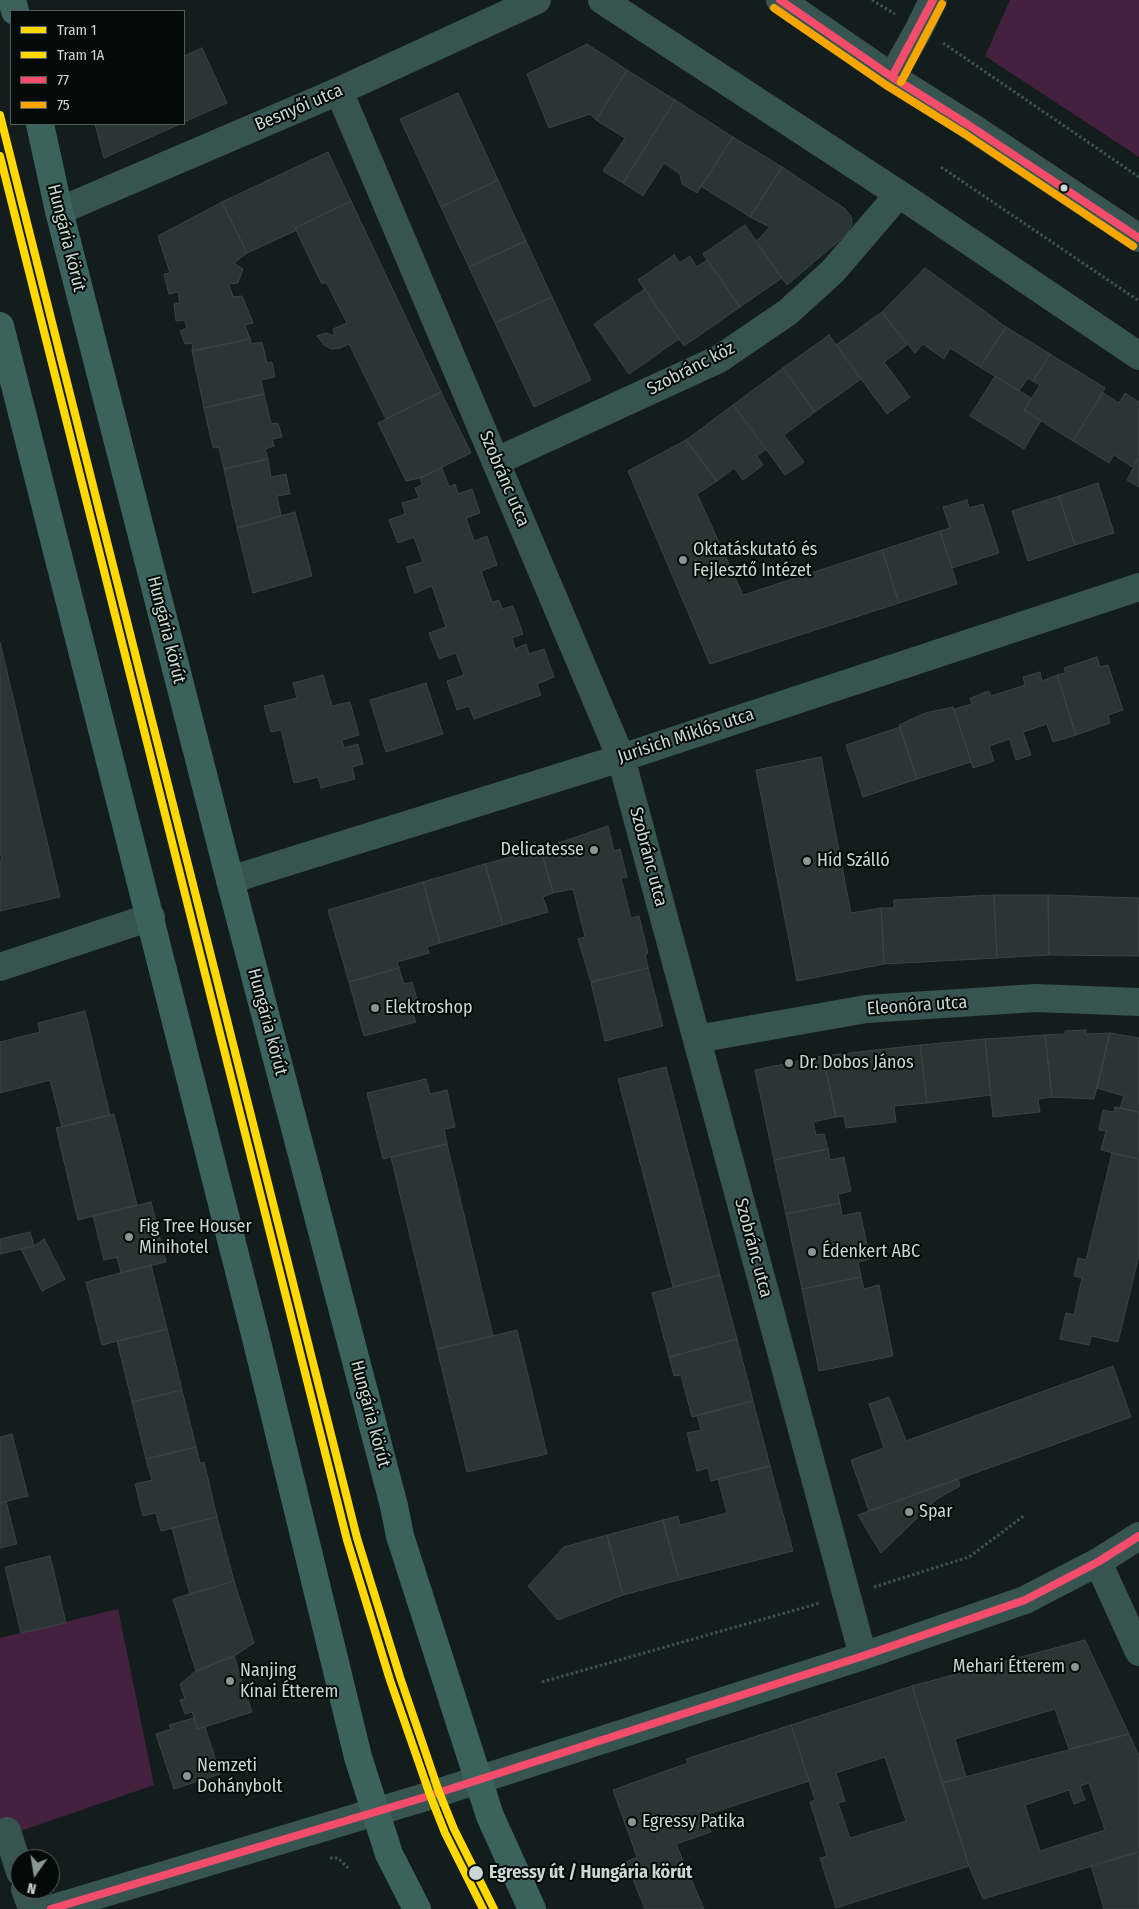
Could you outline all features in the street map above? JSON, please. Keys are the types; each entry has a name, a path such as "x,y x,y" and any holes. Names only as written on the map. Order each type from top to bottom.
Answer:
{"main road":[{"name":"Hungária körút","path":"40,125 59,211 230,880 394,1506 400,1536 490,1816 532,1909"},
{"path":"0,326 253,1324 358,1757 389,1854 417,1909"}],"street":[{"name":"Besnyői utca","path":"59,211 339,91 537,0"},
{"path":"602,0 898,194 1139,356"},
{"path":"780,0 1139,238"},
{"path":"892,76 933,0"},
{"name":"Szobránc utca","path":"339,91 621,758 863,1656"},
{"name":"Szobránc köz","path":"497,461 719,359 788,312 833,271 898,194"},
{"name":"Jurisich Miklós utca","path":"230,880 621,758 1139,587"},
{"path":"0,967 151,917"},
{"name":"Eleonóra utca","path":"697,1040 866,1009 1036,998 1139,1002"},
{"path":"51,1909 375,1812 863,1656 1025,1600 1098,1562 1139,1536"},
{"path":"1098,1562 1139,1652"},
{"path":"7,1830 13,1849"}],"path":[{"path":"919,28 1139,177"},
{"path":"941,167 1139,302"},
{"path":"542,1682 847,1596 969,1557 1026,1516"},
{"path":"324,1858 338,1858 348,1868"}],"shaded area":[{"path":"1010,0 1139,0 1139,157 985,56"},
{"path":"118,1609 154,1785 0,1838 0,1638"}],"building":[{"path":"587,44 627,70 596,120 590,114 549,128 527,74"},
{"path":"202,48 227,103 185,122 185,56"},
{"path":"627,70 675,100 623,183 603,171 625,138 596,120"},
{"path":"458,93 498,180 441,207 400,119"},
{"path":"675,100 733,137 697,193 682,184 680,174 664,163 643,196 623,183"},
{"path":"95,125 178,125 104,158"},
{"path":"733,137 782,167 750,217 701,186"},
{"path":"328,152 351,201 295,228 297,230 247,253 222,202"},
{"path":"782,167 844,208 851,216 852,224 848,233 787,285 756,242 770,227 750,217"},
{"path":"498,180 526,241 469,267 441,207"},
{"path":"351,201 441,392 386,419 349,344 331,349 324,345 317,336 326,333 335,336 333,329 347,323 326,282 322,284 295,228"},
{"path":"222,202 247,253 234,263 243,269 238,283 229,284 233,297 242,296 253,323 245,325 250,339 192,351 193,343 185,344 180,331 187,328 185,320 176,321 174,304 180,303 178,292 169,294 164,274 170,273 158,236"},
{"path":"745,225 782,278 740,307 703,254"},
{"path":"526,241 552,297 495,323 469,267"},
{"path":"674,255 680,263 690,256 697,267 707,260 740,307 684,346 638,280"},
{"path":"925,268 1006,327 980,367 950,348 944,359 923,344 915,353 882,312"},
{"path":"645,289 679,339 629,374 594,324"},
{"path":"552,297 591,380 534,407 495,323"},
{"path":"882,312 907,345 884,362 910,397 887,414 836,345"},
{"path":"1006,327 1050,354 1033,381 1028,378 1019,391 980,367"},
{"path":"829,335 861,379 815,412 783,368"},
{"path":"250,339 251,344 262,342 267,363 272,362 275,377 261,380 264,394 204,408 192,351"},
{"path":"1050,354 1105,388 1073,441 1024,410 1040,385 1033,381"},
{"path":"783,368 815,412 784,435 804,462 785,475 733,405"},
{"path":"995,376 1031,398 1024,410 1041,421 1024,449 970,416"},
{"path":"441,392 471,453 420,478 406,481 378,423"},
{"path":"1103,393 1119,403 1125,393 1139,402 1139,457 1132,467 1114,455 1109,463 1073,441"},
{"path":"264,394 271,424 278,423 282,437 272,439 274,446 265,449 268,459 224,469 219,447 213,448 204,408"},
{"path":"733,405 766,449 757,456 763,465 743,480 734,468 717,481 686,440"},
{"path":"686,440 717,481 697,494 743,595 882,550 899,603 710,664 628,471"},
{"path":"1139,457 1139,487 1127,480"},
{"path":"268,459 271,477 286,474 290,494 277,496 281,516 237,528 224,469"},
{"path":"442,468 449,487 455,484 458,494 472,489 480,513 466,518 474,541 487,536 497,565 481,571 492,602 499,600 502,609 513,606 523,634 512,638 515,649 526,644 529,654 544,649 554,677 537,684 541,695 474,719 469,706 457,710 447,681 464,675 456,653 439,659 429,633 446,627 432,586 415,593 406,567 423,562 414,537 398,543 389,520 405,514 402,503 419,498 415,488 422,485 420,478"},
{"path":"1098,483 1114,533 1075,545 1059,496"},
{"path":"1059,496 1075,545 1028,561 1012,511"},
{"path":"967,500 969,508 983,504 999,553 952,568 940,531 950,528 943,507"},
{"path":"295,512 312,576 253,593 237,528"},
{"path":"940,531 957,584 899,603 882,550"},
{"path":"0,642 60,897 0,911 0,860 2,860 0,851"},
{"path":"1097,657 1100,667 1108,665 1123,710 1108,715 1110,723 1076,735 1057,675 1066,673 1064,668"},
{"path":"1040,672 1042,681 1057,675 1076,735 1053,742 1047,724 1023,732 1031,755 1016,760 1010,739 989,746 994,761 973,768 954,709 972,704 970,698 989,691 991,696 1025,685 1023,677"},
{"path":"323,675 332,706 350,702 359,735 342,740 344,748 358,744 363,764 352,767 355,779 321,788 318,777 294,783 281,730 271,732 264,706 297,698 293,683"},
{"path":"426,683 443,734 386,752 370,700"},
{"path":"953,707 971,762 917,779 899,725 925,713"},
{"path":"900,727 917,779 863,797 846,745"},
{"name":"Híd Szálló","path":"821,757 851,913 881,908 884,964 797,981 756,770"},
{"path":"608,826 614,851 620,849 627,877 621,878 631,918 639,916 648,953 645,954 648,968 591,982 578,939 585,937 573,889 553,893 541,849"},
{"path":"541,849 553,893 543,897 548,912 503,925 485,864"},
{"path":"485,864 503,925 440,943 423,882"},
{"path":"423,882 440,943 427,947 429,953 397,962 399,968 349,982 328,910"},
{"path":"994,895 1048,895 1049,955 997,958"},
{"path":"994,895 997,958 884,964 881,908 894,908 894,900"},
{"path":"1048,895 1139,898 1139,956 1049,955"},
{"path":"399,968 404,984 412,982 420,1009 412,1011 416,1022 364,1036 349,982"},
{"path":"648,968 663,1026 605,1041 591,982"},
{"path":"85,1011 110,1115 62,1127 50,1080 0,1093 0,1042 40,1032 38,1023"},
{"path":"1086,1030 1086,1034 1110,1033 1094,1099 1052,1097 1045,1035 1065,1034 1065,1031"},
{"path":"1110,1033 1139,1038 1139,1112 1120,1108 1124,1096 1097,1088"},
{"path":"1045,1035 1052,1097 1038,1099 1040,1112 993,1117 985,1039"},
{"path":"985,1039 991,1095 927,1103 920,1045"},
{"path":"920,1045 927,1103 894,1106 896,1122 846,1128 844,1116 836,1117 823,1056"},
{"path":"823,1056 836,1117 813,1122 816,1135 824,1134 828,1149 774,1160 755,1070"},
{"path":"666,1067 720,1275 673,1287 618,1079"},
{"path":"426,1079 430,1094 447,1090 455,1127 444,1129 447,1144 383,1159 367,1093"},
{"path":"1115,1107 1139,1112 1139,1159 1101,1150 1106,1131 1099,1130 1103,1110 1114,1112"},
{"path":"114,1114 137,1205 78,1220 56,1128"},
{"path":"447,1144 493,1336 437,1349 391,1157"},
{"path":"828,1149 830,1160 844,1157 851,1191 838,1194 840,1203 786,1214 774,1160"},
{"path":"1112,1153 1139,1159 1139,1255 1118,1342 1091,1336 1089,1345 1060,1339 1066,1313 1074,1315 1082,1278 1074,1276 1078,1258 1086,1260"},
{"name":"Fig Tree Houser Minihotel","path":"151,1202 166,1262 121,1273 117,1257 104,1260 93,1216"},
{"path":"840,1203 842,1216 860,1212 870,1259 858,1262 861,1277 802,1289 786,1214"},
{"path":"30,1232 34,1246 0,1254 0,1239"},
{"path":"44,1239 65,1279 42,1291 21,1249 34,1246"},
{"path":"151,1265 167,1329 102,1345 86,1282"},
{"path":"720,1275 737,1339 669,1357 652,1293"},
{"path":"861,1277 864,1289 879,1285 893,1356 819,1371 802,1289"},
{"path":"167,1329 182,1390 132,1402 117,1341"},
{"path":"517,1330 547,1454 467,1472 437,1349"},
{"path":"737,1339 753,1401 692,1417 681,1375 674,1376 669,1357"},
{"path":"1113,1366 1131,1417 869,1511 851,1460 884,1448 869,1404 889,1397 906,1441"},
{"path":"182,1390 196,1447 146,1459 132,1402"},
{"path":"753,1401 770,1466 711,1481 708,1468 697,1471 687,1433 701,1430 697,1415"},
{"path":"12,1434 28,1496 0,1503 0,1437"},
{"path":"196,1447 200,1463 204,1462 217,1517 161,1531 156,1513 143,1516 135,1484 152,1480 146,1459"},
{"path":"770,1466 793,1551 679,1580 663,1520 678,1516 680,1525 727,1513 718,1479"},
{"path":"958,1479 960,1486 937,1499 881,1553 858,1515"},
{"path":"6,1501 17,1544 0,1548 0,1503"},
{"path":"217,1517 234,1581 190,1595 172,1528"},
{"path":"663,1520 679,1580 623,1595 607,1535"},
{"path":"607,1535 623,1595 558,1620 528,1586 564,1547"},
{"path":"50,1556 66,1623 21,1633 5,1567"},
{"path":"234,1581 254,1643 234,1656 196,1671 173,1599"},
{"path":"1085,1640 1129,1734 1069,1749 1055,1709 955,1739 966,1777 942,1783 912,1686"},
{"path":"234,1656 252,1712 198,1729 192,1712 185,1714 180,1700 185,1699 180,1684 196,1671"},
{"path":"912,1686 969,1866 836,1908 820,1858 827,1856 810,1802 815,1800 791,1725","holes":["885,1757 906,1821 850,1838 838,1803 845,1801 836,1773"]},
{"path":"194,1718 198,1729 205,1727 220,1774 174,1789 156,1734 171,1729 169,1725"},
{"path":"791,1725 809,1781 705,1815 711,1832 676,1844 704,1909 645,1909 626,1862 637,1857 613,1790 688,1763 686,1759"},
{"path":"1129,1734 1139,1756 1139,1852 983,1899 969,1866 942,1783","holes":["1089,1783 1105,1830 1040,1851 1025,1805 1069,1790 1074,1804 1085,1800 1080,1786"]},
{"path":"1139,1852 1139,1909 1104,1909 1091,1865"}],"tram line":[{"name":"1","path":"0,115 357,1538 400,1677 439,1792 454,1829 494,1909"},
{"name":"1A","path":"0,156 347,1540 390,1680 430,1795 445,1833 483,1909"}],"transit line":[{"name":"77","path":"780,0 892,77 970,126 1139,238"},
{"name":"77","path":"892,77 933,0"},
{"name":"75","path":"901,82 942,4"},
{"name":"75","path":"774,8 886,85 965,134 1133,246"},
{"name":"77","path":"51,1909 422,1798 863,1656 1025,1600 1098,1562 1139,1536"}],"place":[{"name":"Oktatáskutató és Fejlesztő Intézet","path":"683,560"},
{"name":"Delicatesse","path":"594,850"},
{"name":"Híd Szálló","path":"807,861"},
{"name":"Elektroshop","path":"375,1008"},
{"name":"Dr. Dobos János","path":"789,1063"},
{"name":"Fig Tree Houser Minihotel","path":"129,1237"},
{"name":"Édenkert ABC","path":"812,1252"},
{"name":"Spar","path":"909,1512"},
{"name":"Mehari Étterem","path":"1075,1667"},
{"name":"Nanjing Kínai Étterem","path":"230,1681"},
{"name":"Nemzeti Dohánybolt","path":"187,1776"},
{"name":"Egressy Patika","path":"632,1822"},
{"name":"Egressy út / Hungária körút","path":"476,1873"}]}
